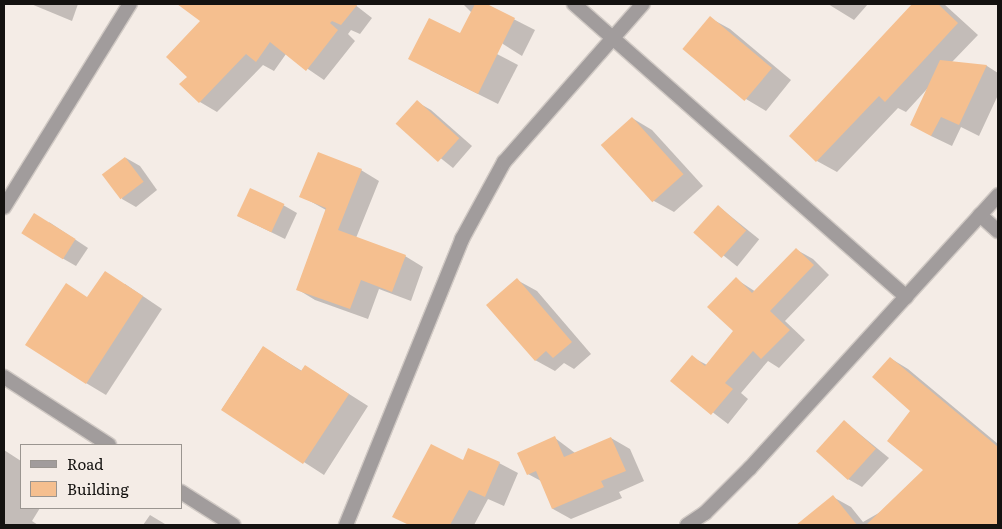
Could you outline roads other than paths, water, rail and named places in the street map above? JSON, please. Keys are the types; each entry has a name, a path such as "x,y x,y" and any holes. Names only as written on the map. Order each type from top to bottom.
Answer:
{"street":[{"path":"4,207 130,4"},
{"path":"574,4 906,297"},
{"path":"346,525 462,239 504,162 643,4"},
{"path":"687,525 705,513 998,195"},
{"path":"980,215 998,231"},
{"path":"4,377 107,444"},
{"path":"182,493 233,525"},
{"path":"705,513 713,525"}]}
